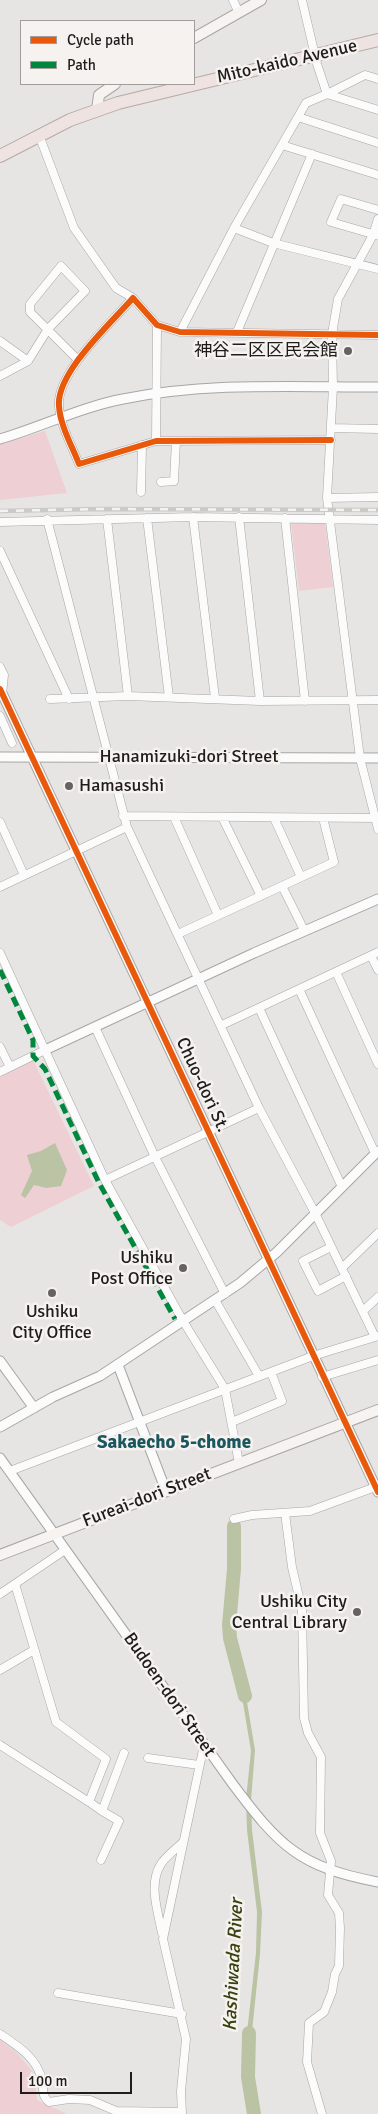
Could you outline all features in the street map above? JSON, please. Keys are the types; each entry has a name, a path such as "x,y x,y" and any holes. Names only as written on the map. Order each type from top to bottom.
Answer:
{"highway":[{"name":"Mito-kaido Avenue","path":"195,84 378,40"},
{"name":"Mito-kaido Avenue","path":"0,156 39,135 96,110 189,85"}],"main road":[{"path":"195,37 261,0"},
{"path":"96,110 99,95 114,85"},
{"name":"Fureai-dori Street","path":"0,1555 378,1410"}],"street":[{"path":"232,0 238,12"},
{"path":"302,0 315,55 327,94"},
{"path":"180,332 234,228 306,103 365,75 378,79"},
{"path":"327,94 378,110"},
{"path":"298,117 378,143"},
{"path":"39,135 74,228 116,288 133,298 157,325 180,332 378,335"},
{"path":"282,145 378,175"},
{"path":"237,332 312,154"},
{"path":"376,235 331,222 341,199 378,210"},
{"path":"378,219 376,235 338,299 332,334 333,387 328,498 360,758 378,829"},
{"path":"234,228 273,243 378,269"},
{"path":"0,376 28,361 48,329 85,291 61,266 30,304 30,312 48,329 78,360"},
{"path":"133,298 78,360 64,378 60,390 59,406 61,418 79,464 156,441 330,440"},
{"path":"156,441 157,325"},
{"path":"0,341 28,361"},
{"path":"0,439 121,399 156,393 218,386 378,387"},
{"path":"331,428 378,429"},
{"path":"161,482 174,481 176,441"},
{"path":"141,492 142,445"},
{"path":"328,498 378,497"},
{"path":"0,522 47,519 193,517 378,520"},
{"path":"193,517 215,698"},
{"path":"239,517 260,701"},
{"path":"147,518 169,697"},
{"path":"285,518 305,701"},
{"path":"10,1471 312,1356 376,1337 315,1214 259,1108 222,1025 127,827 107,756 47,519"},
{"path":"107,519 128,696"},
{"path":"0,551 69,698"},
{"path":"0,667 4,674 1,692"},
{"name":"Chuo-dori St.","path":"1,692 312,1356 377,1488"},
{"path":"50,699 128,696 260,701 378,700"},
{"path":"0,716 12,743"},
{"name":"Hanamizuki-dori Street","path":"0,757 378,758"},
{"path":"123,816 376,818"},
{"path":"174,817 218,915"},
{"path":"222,817 260,896"},
{"path":"274,818 301,877"},
{"path":"178,934 334,862 323,818"},
{"path":"0,822 24,875"},
{"path":"0,887 127,827"},
{"path":"282,886 304,930"},
{"path":"0,1072 199,978 304,930 378,899"},
{"path":"0,953 106,1180 183,1321 225,1390 239,1463"},
{"path":"222,1025 374,954 378,970"},
{"path":"336,972 378,1064"},
{"path":"0,1427 34,1408 90,1382 224,1294 267,1260 378,1152 374,1151 299,989"},
{"path":"259,1008 342,1187"},
{"path":"95,1027 155,1157 224,1294"},
{"path":"0,1047 10,1067"},
{"path":"106,1180 259,1108"},
{"path":"342,1268 378,1233"},
{"path":"331,1248 303,1261 318,1291 346,1276"},
{"path":"363,1311 378,1297"},
{"path":"215,1300 259,1376"},
{"path":"322,1377 378,1360"},
{"path":"0,1361 34,1408"},
{"path":"118,1365 166,1491"},
{"path":"232,1422 282,1401 271,1372"},
{"name":"Budoen-dori Street","path":"0,1458 256,1816 283,1844 308,1861 331,1872 378,1882"},
{"path":"234,1519 252,1515 310,1511 377,1488"},
{"path":"284,1512 292,1567 302,1610 304,1718 308,1734 320,1757 320,1833 331,1861 328,1895 339,1914 340,1966 335,1974 332,1992 324,2012 310,2023 307,2039 307,2062 322,2114"},
{"path":"0,1594 65,1550"},
{"path":"15,1584 56,1722 106,1759 88,1801"},
{"path":"0,1670 34,1650"},
{"path":"0,1745 119,1821 101,1860"},
{"path":"164,1939 204,1745"},
{"path":"102,1811 124,1753"},
{"path":"148,1758 199,1766"},
{"path":"0,2034 25,2052 34,2062 42,2080 43,2097 48,2102 69,2099 90,2100 116,2111 181,2113 186,2039 182,2014 166,1959 164,1939 154,1894 157,1870 162,1862 183,1842"},
{"path":"58,1993 182,2014"}],"shaded area":[{"path":"45,431 67,493 0,500 0,444"},
{"path":"291,523 325,523 333,587 299,591"},
{"path":"33,1060 94,1186 11,1227 0,1220 0,1076"},
{"path":"55,1143 67,1170 61,1186 46,1188 34,1185 25,1198 21,1195 32,1171 27,1155 41,1151"},
{"path":"243,1678 255,1750 251,1800 252,1830 262,1912 260,1954 250,2051 245,2050 256,1953 257,1912 247,1830 246,1799 251,1751 239,1679"},
{"path":"0,2040 16,2052 34,2073 37,2100 67,2114 0,2114"}],"waterway":[{"name":"Kashiwada River","path":"234,1526 234,1569 229,1625 230,1638 245,1696"},
{"name":"Kashiwada River","path":"249,2033 248,2077 254,2114"}],"railway":[{"path":"0,511 99,509 378,510"}],"marked path":[{"path":"0,970 33,1040 33,1056 45,1069 99,1183 175,1319"}],"cycle path":[{"path":"331,440 156,441 79,464 62,421 59,406 60,393 75,364 99,334 133,298 157,325 180,332 378,335"},
{"path":"0,689 378,1492"}],"place":[{"name":"神谷二区区民会館","path":"348,351"},
{"name":"Hamasushi","path":"69,786"},
{"name":"Ushiku Post Office","path":"183,1268"},
{"name":"Ushiku City Office","path":"52,1293"},
{"name":"Ushiku City Central Library","path":"357,1612"}],"district":[{"name":"Sakaecho 5-chome","path":"174,1443"}]}
